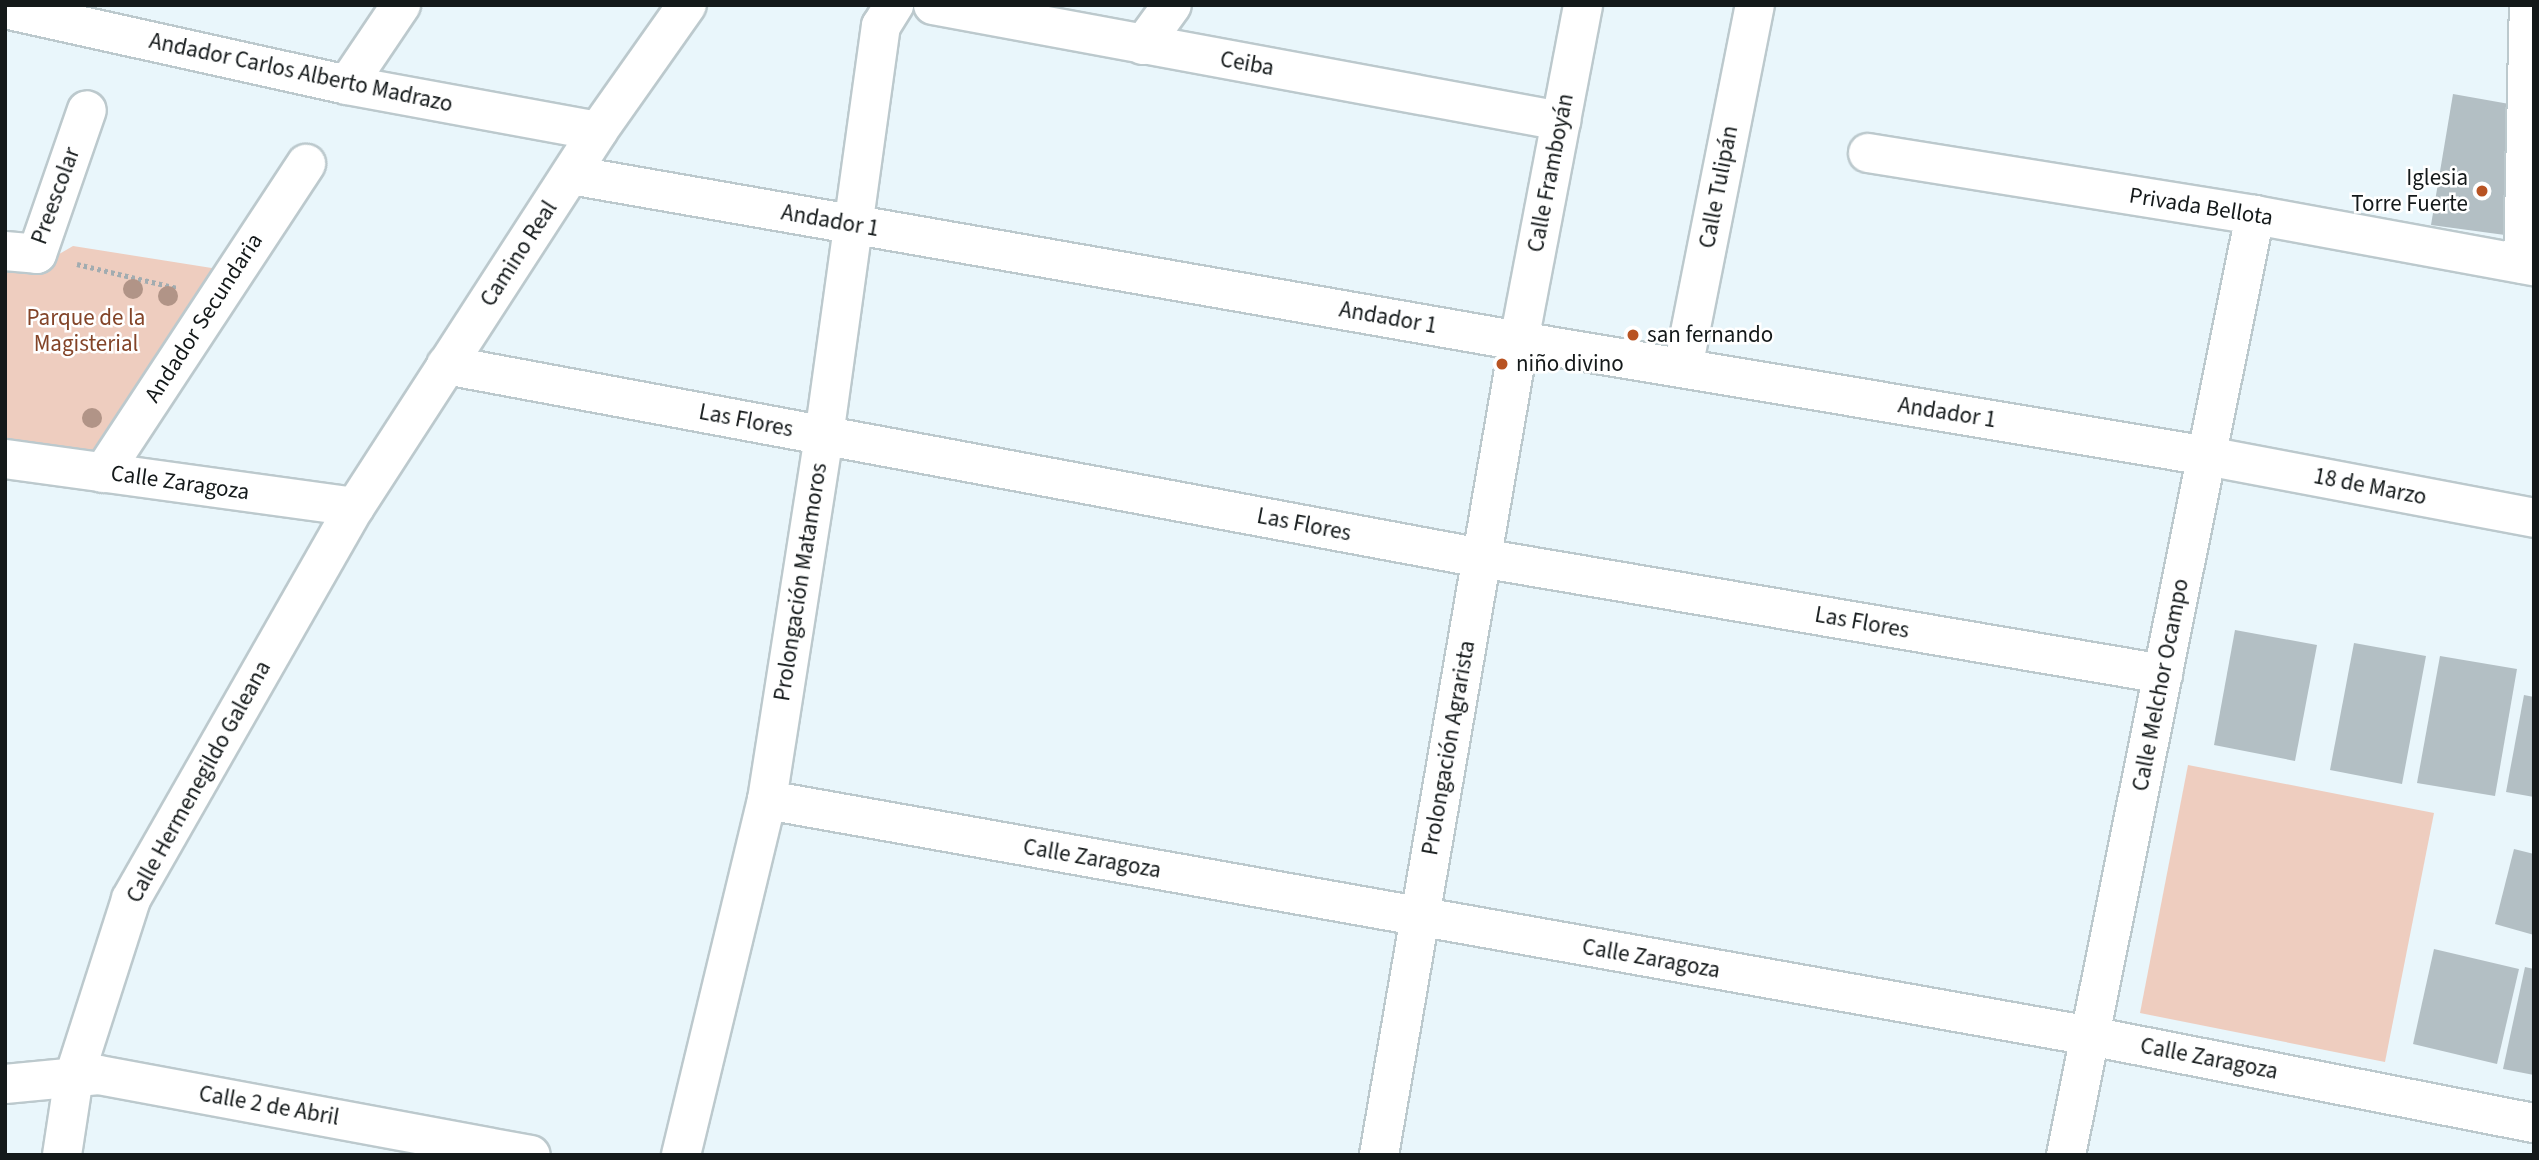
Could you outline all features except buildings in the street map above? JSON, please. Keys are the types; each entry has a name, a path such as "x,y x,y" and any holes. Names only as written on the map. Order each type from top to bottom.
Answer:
{"street":[{"path":"347,85 401,5"},
{"name":"Camino Real","path":"355,507 598,131 687,5"},
{"name":"Prolongación Matamoros","path":"681,1155 766,800 824,436 881,26 894,5"},
{"name":"Ceiba","path":"933,5 1561,121"},
{"path":"1143,45 1172,5"},
{"name":"Calle Framboyán","path":"1519,341 1583,5"},
{"name":"Calle Tulipán","path":"1684,368 1755,5"},
{"path":"2528,265 2529,5"},
{"name":"Andador Carlos Alberto Madrazo","path":"5,9 347,85 598,131"},
{"name":"Preescolar","path":"5,251 37,254 87,110"},
{"name":"Privada Bellota","path":"1868,153 2255,215 2528,265"},
{"name":"Andador Secundaria","path":"103,473 306,164"},
{"name":"Andador 1","path":"570,175 1519,341 2207,456"},
{"name":"Calle Melchor Ocampo","path":"2066,1155 2255,215"},
{"name":"Prolongación Agrarista","path":"1379,1155 1519,341"},
{"name":"Las Flores","path":"446,365 1481,558 2163,674"},
{"name":"18 de Marzo","path":"2207,456 2534,518"},
{"name":"Calle Zaragoza","path":"5,459 355,507"},
{"name":"Calle Hermenegildo Galeana","path":"62,1155 75,1077 131,899 355,507"},
{"name":"Calle Zaragoza","path":"766,800 2090,1037 2534,1122"},
{"name":"Calle 2 de Abril","path":"5,1084 99,1075 486,1151 531,1155"}],"path":[{"path":"72,263 185,290"}],"green space":[{"name":"Parque de la Magisterial","path":"73,246 218,269 101,458 5,444 5,263 42,264"},
{"path":"2188,765 2434,813 2385,1062 2140,1013"}],"place":[{"name":"Iglesia Torre Fuerte","path":"2482,191"},
{"name":"san fernando","path":"1633,335"},
{"name":"niño divino","path":"1502,364"}]}
